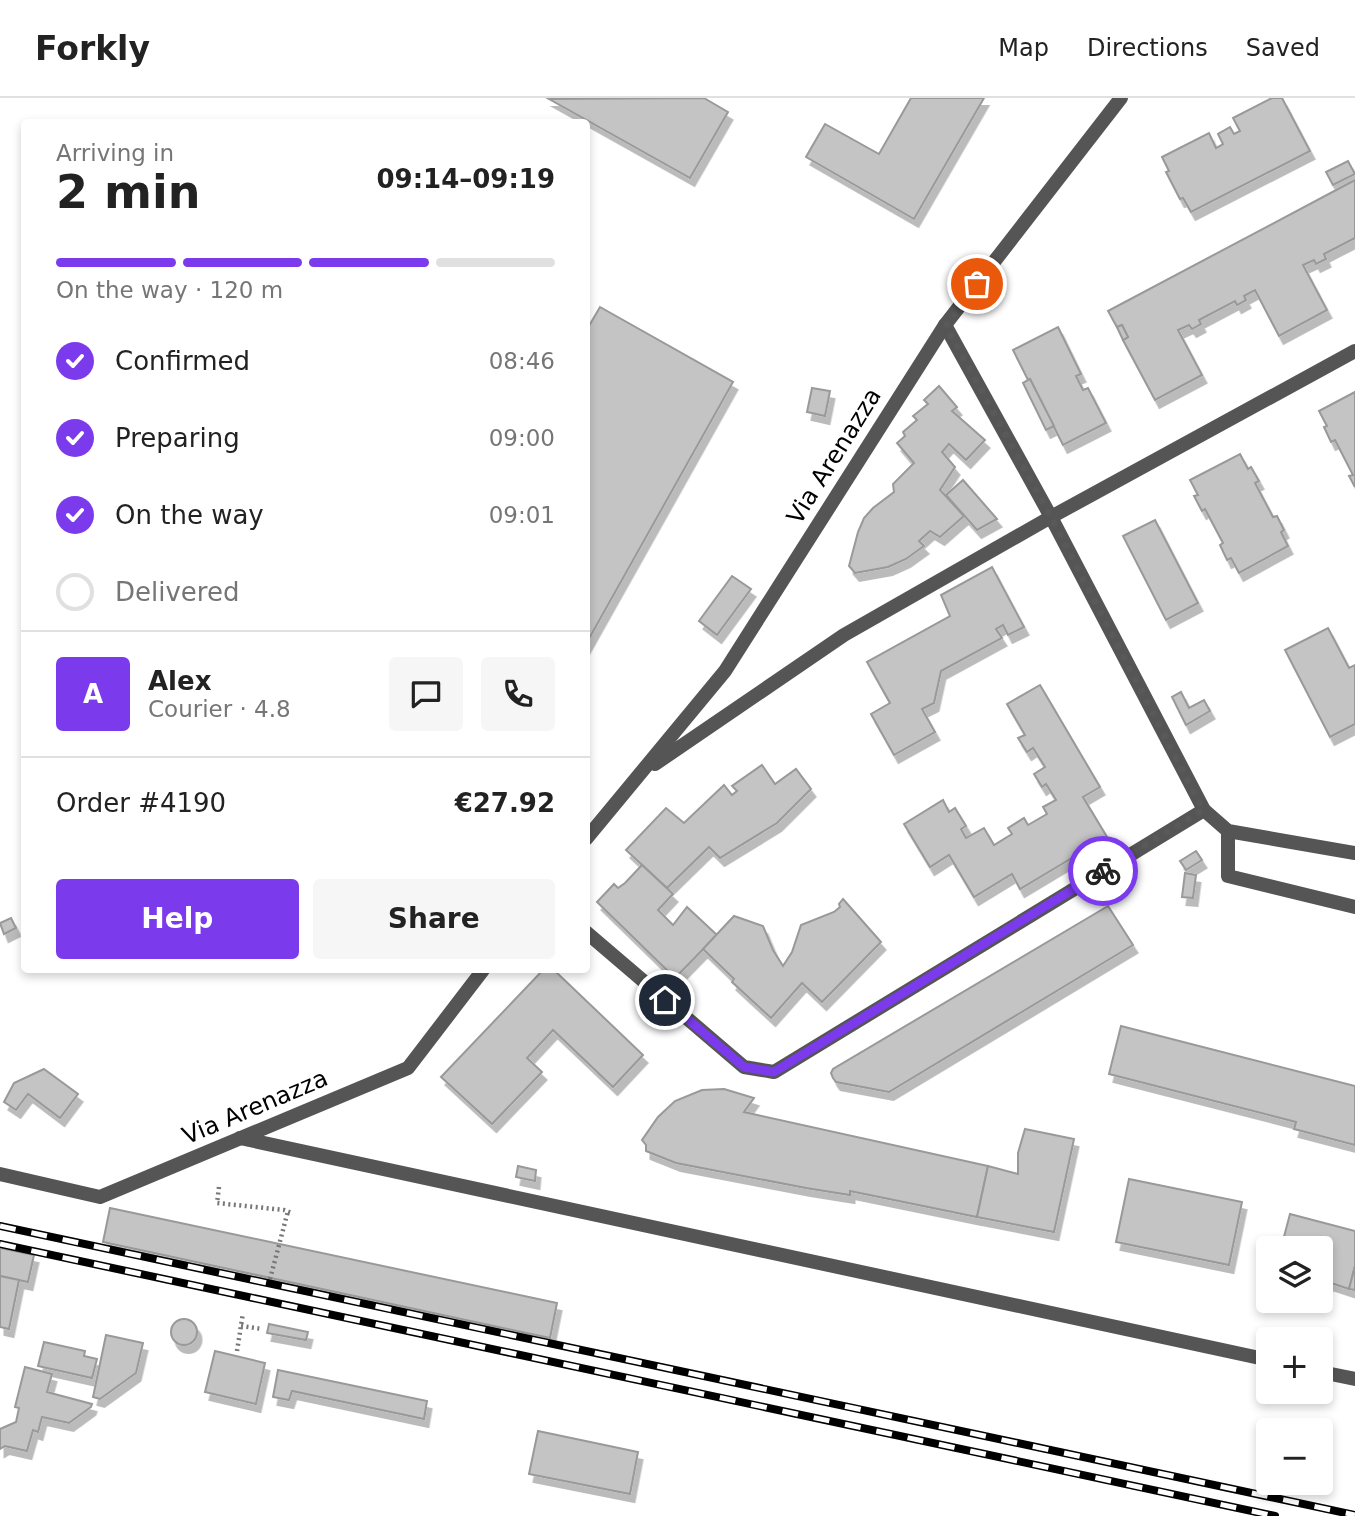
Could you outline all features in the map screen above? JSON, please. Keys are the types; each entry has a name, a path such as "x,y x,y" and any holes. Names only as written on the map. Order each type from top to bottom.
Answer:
{"street":[{"name":"Via Arenazza","path":"590,834 725,671 946,326 1121,98"},
{"path":"946,326 1051,517 1203,810 1228,831 1355,853"},
{"path":"640,775 844,635 1051,517 1355,351"},
{"path":"590,935 744,1067 774,1072 1203,810"},
{"path":"1228,831 1228,876 1355,907"},
{"name":"Via Arenazza","path":"0,1174 100,1197 408,1068 481,973"},
{"path":"240,1138 1256,1357"},
{"path":"1333,1374 1355,1379"}],"path":[{"path":"219,1187 218,1203 290,1212 270,1279"},
{"path":"237,1351 243,1313"},
{"path":"241,1325 262,1329"}],"building":[{"path":"704,98 728,112 690,178 590,122 590,119 585,119 549,99"},
{"path":"911,98 984,98 914,219 806,157 825,124 879,154"},
{"path":"1272,98 1282,98 1310,151 1191,212 1183,198 1180,199 1166,172 1169,171 1162,157 1209,133 1216,148 1223,144 1218,134 1230,127 1234,134 1240,131 1233,118"},
{"path":"1348,161 1355,174 1333,185 1326,172"},
{"path":"1355,180 1355,238 1324,254 1326,259 1316,264 1314,260 1303,265 1327,310 1279,336 1255,290 1244,296 1246,300 1237,305 1235,301 1199,320 1201,324 1192,329 1189,325 1178,330 1202,375 1155,400 1123,340 1128,337 1122,325 1117,327 1108,311"},
{"path":"600,307 733,382 590,637 590,324"},
{"path":"1122,325 1128,337 1123,340 1117,327"},
{"path":"1058,327 1081,374 1076,376 1083,390 1088,388 1106,423 1063,445 1013,350"},
{"path":"1030,379 1054,426 1046,430 1023,383"},
{"path":"939,386 957,407 952,411 985,440 966,460 949,444 942,452 955,467 940,490 964,516 940,537 930,531 919,541 924,546 906,559 888,567 855,573 849,566 864,518 894,492 893,484 914,463 897,443 905,436 903,432 917,420 913,416 928,404 924,400"},
{"path":"812,388 830,391 825,416 807,412"},
{"path":"1355,392 1355,487 1349,476 1353,475 1335,440 1331,442 1319,411"},
{"path":"1240,454 1259,481 1255,483 1273,517 1277,516 1288,546 1239,573 1231,558 1227,560 1220,545 1223,543 1205,509 1202,511 1194,496 1198,495 1190,480"},
{"path":"963,480 997,519 977,530 946,495"},
{"path":"1155,520 1198,603 1166,620 1123,536"},
{"path":"992,567 1024,627 1008,635 1003,625 996,629 1002,638 941,671 934,703 922,709 935,732 894,755 871,714 890,703 867,662 950,616 941,595"},
{"path":"732,576 751,589 717,635 699,621"},
{"path":"1328,628 1349,668 1355,665 1355,724 1330,737 1285,650"},
{"path":"1040,685 1100,787 1083,797 1107,837 1020,889 1012,874 974,897 949,855 930,867 904,824 943,800 949,812 955,808 966,826 961,829 966,838 984,828 994,845 1012,834 1008,828 1024,818 1028,825 1047,814 1043,807 1056,800 1046,784 1042,787 1034,774 1045,767 1033,748 1027,752 1018,738 1025,735 1007,704"},
{"path":"1181,692 1189,708 1204,700 1210,711 1186,725 1172,697"},
{"path":"762,765 775,784 796,769 811,789 777,823 720,858 709,847 667,888 626,850 666,808 684,823 724,785 732,795 737,791 732,786"},
{"path":"1196,851 1202,860 1186,870 1180,861"},
{"path":"642,865 673,894 658,910 673,925 687,907 717,935 675,978 597,902 614,884 618,888 625,883"},
{"path":"1185,873 1196,875 1193,898 1182,897"},
{"path":"843,899 881,942 822,1002 802,983 771,1018 732,982 734,979 703,949 734,916 763,926 783,966 792,952 801,925 834,912"},
{"path":"1108,906 1133,945 889,1092 836,1082 833,1078 833,1069"},
{"path":"11,918 16,928 4,934 0,923"},
{"path":"540,973 557,973 643,1055 613,1087 553,1030 527,1058 542,1072 492,1124 441,1077"},
{"path":"1121,1026 1355,1086 1355,1145 1294,1129 1296,1122 1109,1074"},
{"path":"44,1069 78,1094 60,1118 28,1094 16,1110 4,1102 14,1083"},
{"path":"724,1089 754,1098 744,1112 988,1166 977,1217 850,1191 850,1195 806,1188 676,1163 646,1151 642,1140 658,1117 675,1101 702,1090"},
{"path":"1025,1129 1074,1139 1054,1232 977,1217 988,1166 1018,1174 1018,1153"},
{"path":"518,1166 536,1170 535,1181 516,1177"},
{"path":"1129,1179 1242,1202 1229,1265 1116,1242"},
{"path":"110,1208 557,1303 550,1338 103,1242"},
{"path":"1290,1214 1355,1231 1355,1266 1349,1289 1333,1284 1333,1236 1284,1236"},
{"path":"0,1248 34,1255 28,1282 0,1276"},
{"path":"1355,1266 1355,1290 1349,1289"},
{"path":"0,1276 19,1280 9,1329 0,1327"},
{"path":"184,1319 193,1323 197,1332 193,1341 184,1345 175,1341 171,1332 175,1323"},
{"path":"269,1324 308,1332 306,1340 267,1333"},
{"path":"106,1335 143,1343 136,1373 100,1399 93,1397"},
{"path":"44,1342 85,1351 84,1356 97,1359 92,1378 38,1366"},
{"path":"215,1351 265,1363 256,1404 205,1392"},
{"path":"25,1367 52,1374 47,1392 92,1404 69,1423 42,1417 38,1432 33,1430 27,1451 5,1446 0,1449 0,1429 16,1422 19,1408 15,1407"},
{"path":"278,1370 427,1401 424,1419 292,1391 289,1400 273,1397"},
{"path":"538,1431 638,1452 630,1494 529,1474"}],"railway":[{"path":"0,1226 1355,1515"},
{"path":"0,1244 1275,1516"}],"way so far":[{"path":"977,284 946,326 1051,517 1203,810 1103,871"}],"route":[{"path":"665,1000 744,1067 774,1072 1103,871"}]}
